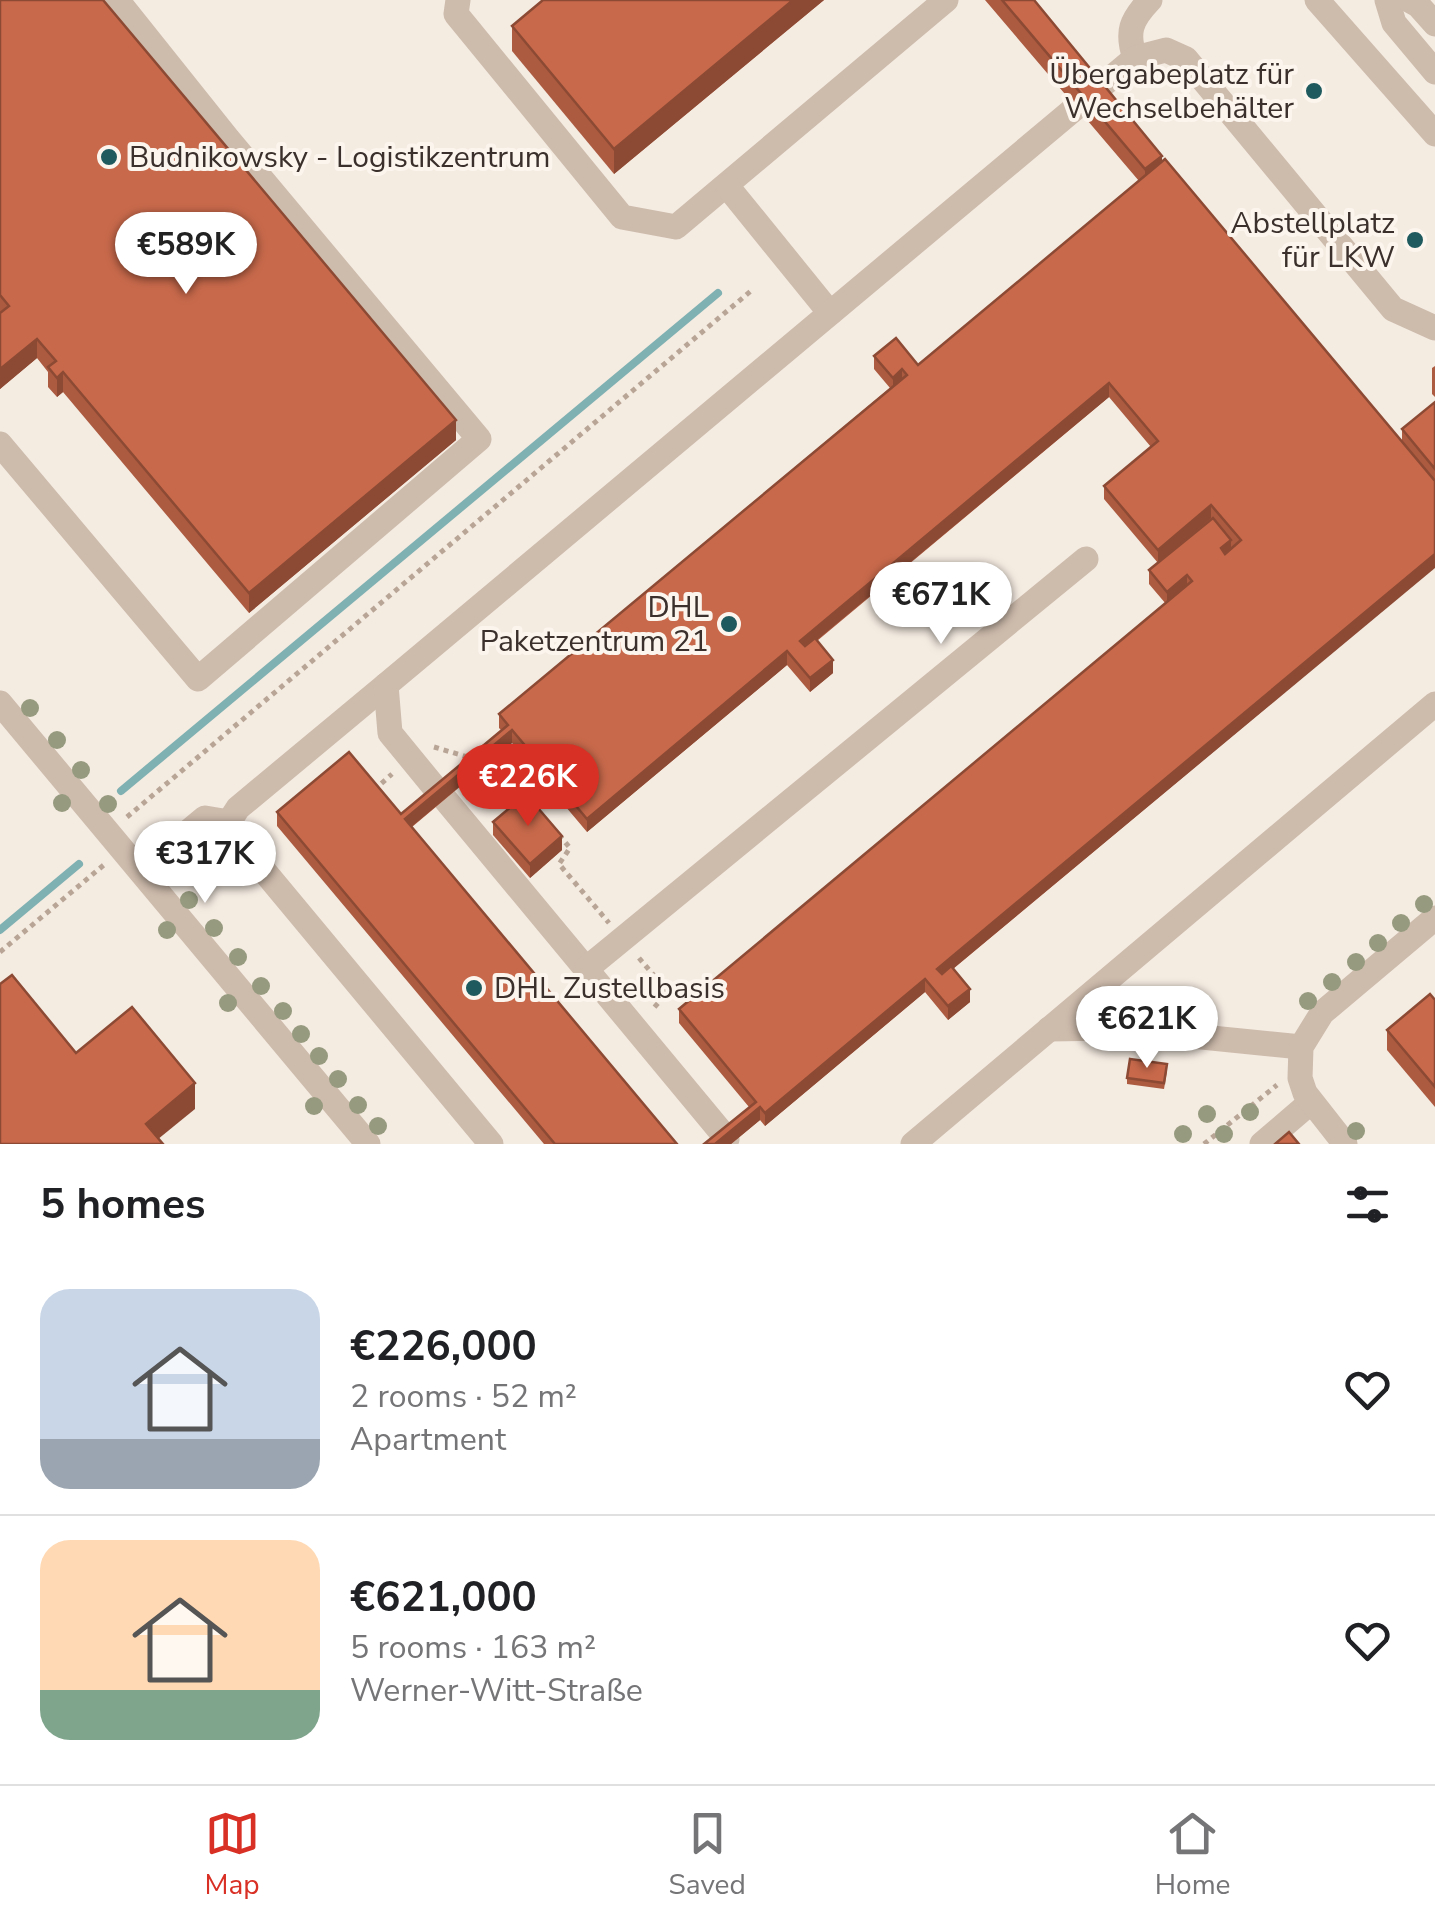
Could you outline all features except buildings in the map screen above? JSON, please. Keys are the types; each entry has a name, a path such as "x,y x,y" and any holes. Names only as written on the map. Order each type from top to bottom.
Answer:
{"street":[{"path":"0,444 198,679 480,439 228,140 117,0"},
{"path":"458,0 456,14 622,217 676,228 946,0"},
{"path":"1135,58 1129,40 1133,22 1150,0"},
{"path":"1317,0 1435,134"},
{"path":"1386,0 1394,23 1435,72"},
{"path":"1409,0 1435,24"},
{"path":"490,1144 235,836 230,822 238,808 1135,58 1166,50 1186,58 1393,309 1435,328"},
{"path":"726,186 830,313"},
{"path":"586,969 1086,559"},
{"path":"386,685 390,733 730,1142"},
{"path":"0,702 368,1144"},
{"path":"912,1144 1435,704"},
{"path":"141,872 204,818 230,822"},
{"path":"1345,1144 1302,1086 1300,1058 1322,1013 1435,918"},
{"path":"1049,1029 1113,1028 1300,1058"},
{"path":"1262,1144 1311,1102"}],"path":[{"path":"128,816 752,290"},
{"path":"486,765 510,776 534,804"},
{"path":"558,833 570,848 559,864 668,992 652,1010 654,1021"},
{"path":"0,952 99,869"},
{"path":"1204,1144 1300,1058"}],"waterway":[{"path":"121,791 718,293"},
{"path":"0,930 79,864"}],"place":[{"name":"Übergabeplatz für Wechselbehälter","path":"1314,91"},
{"name":"Budnikowsky - Logistikzentrum","path":"109,157"},
{"name":"Abstellplatz für LKW","path":"1415,240"},
{"name":"DHL Paketzentrum 21","path":"729,624"},
{"name":"DHL Zustellbasis","path":"474,988"}]}
